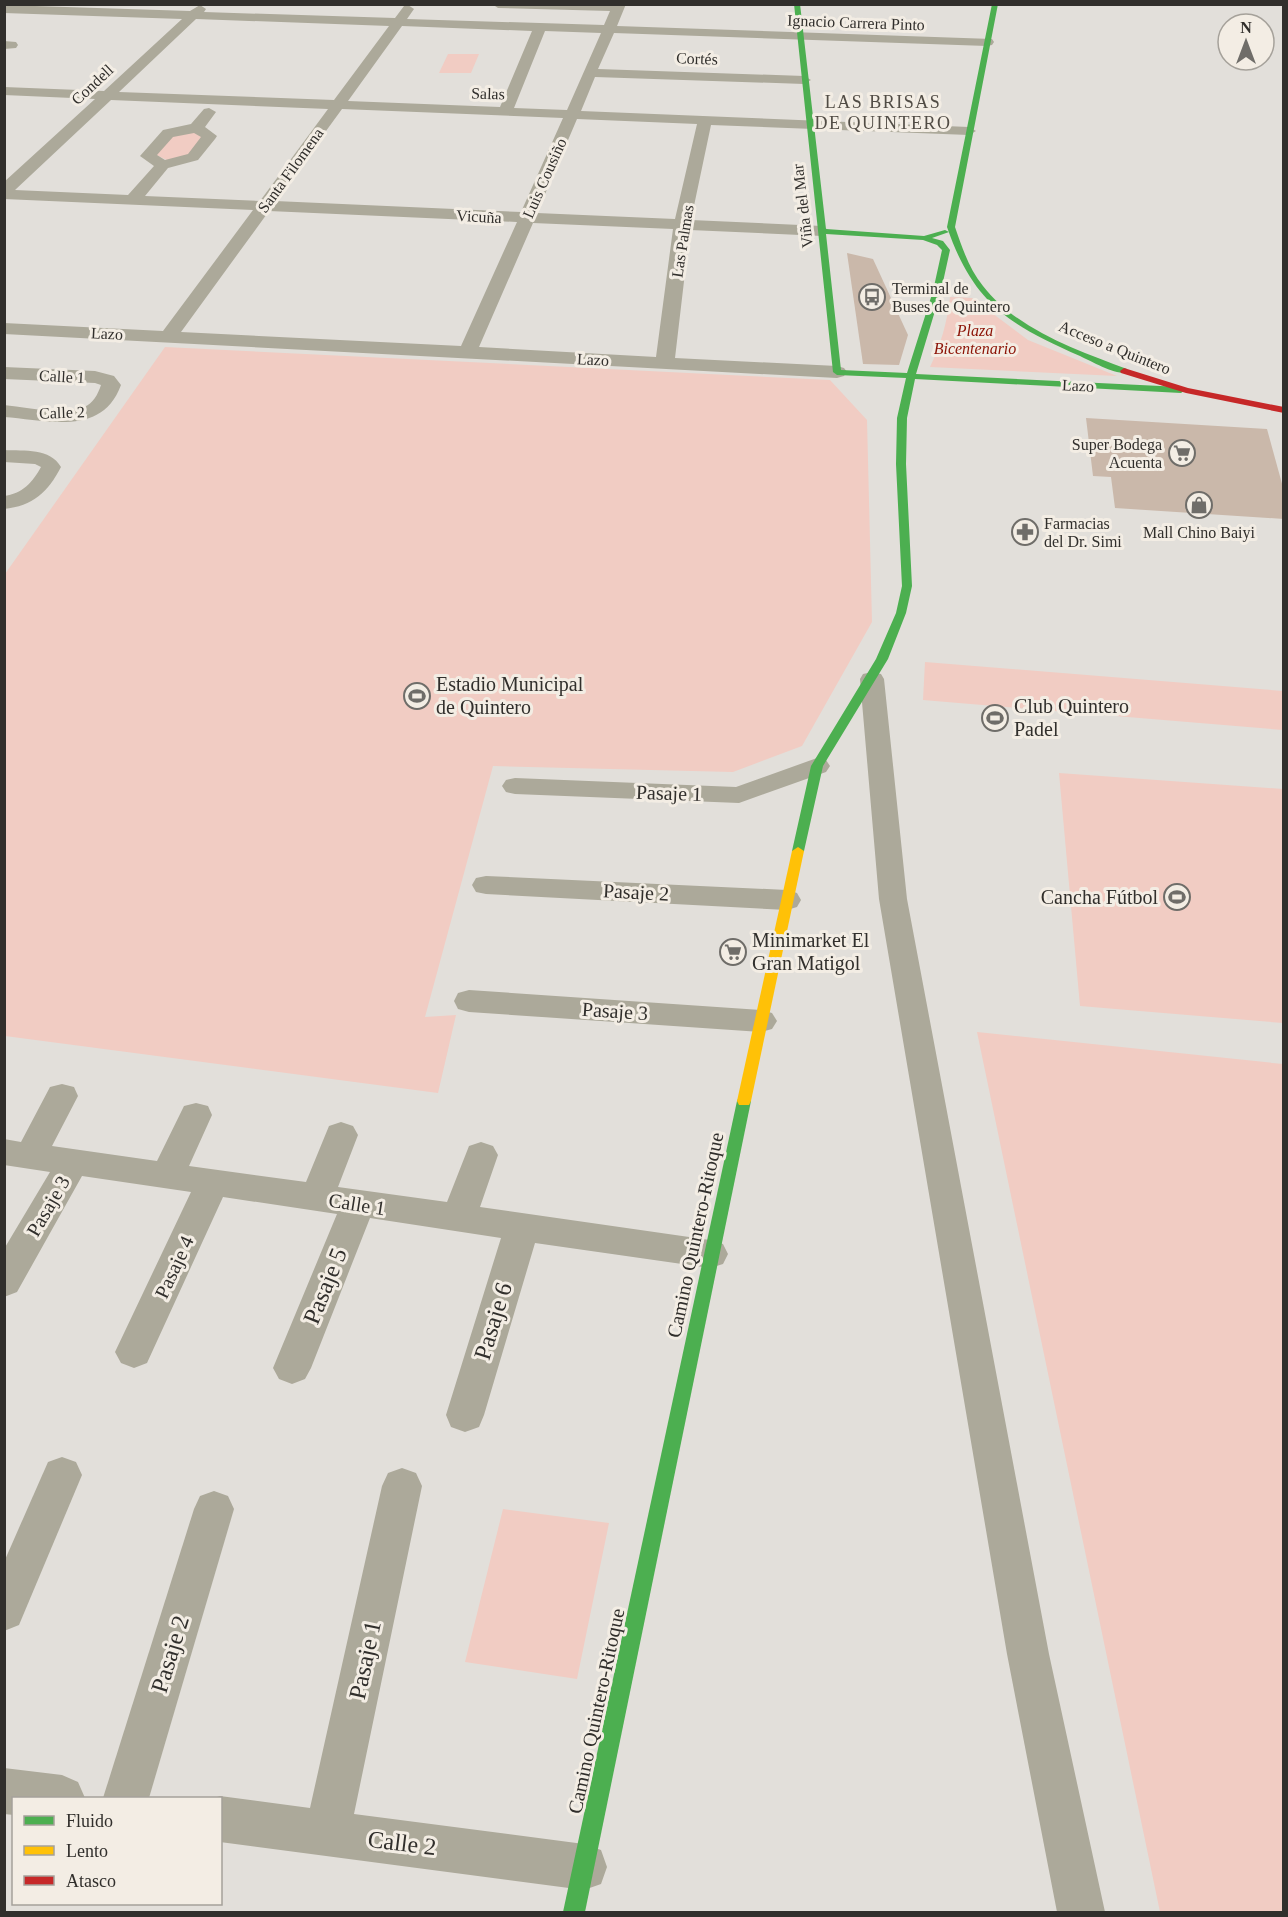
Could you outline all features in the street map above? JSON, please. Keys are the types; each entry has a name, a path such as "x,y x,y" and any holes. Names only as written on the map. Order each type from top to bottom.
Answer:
{"main road":[{"name":"Viña del Mar","path":"797,4 837,372"},
{"path":"951,227 995,4"},
{"name":"Vicuña","path":"822,231 924,238 943,234 951,227"},
{"name":"Acceso a Quintero","path":"951,227 960,255 987,295 1019,320 1057,342 1102,363 1181,390 1284,410"},
{"name":"Camino Quintero-Ritoque","path":"574,1912 710,1254 817,766 840,723 872,679 893,640 904,604 907,586 901,436 911,375 943,292 945,248 940,243 924,238"},
{"path":"970,294 987,295"},
{"name":"Lazo","path":"837,372 1181,390"},
{"name":"Camino Quintero-Ritoque","path":"895,390 911,375"},
{"path":"886,430 901,436"},
{"name":"Camino Quintero-Ritoque","path":"889,514 907,586"}],"street":[{"name":"Condell","path":"4,192 205,4"},
{"name":"Santa Filomena","path":"169,336 411,4"},
{"path":"498,4 619,6"},
{"name":"Luis Cousiño","path":"468,352 619,6"},
{"name":"Ignacio Carrera Pinto","path":"4,9 987,42"},
{"path":"505,112 540,27"},
{"name":"Cortés","path":"590,73 804,80"},
{"name":"Salas","path":"4,91 969,131"},
{"path":"196,128 219,100"},
{"name":"Las Palmas","path":"665,363 682,225 705,120"},
{"path":"132,200 163,165 194,157 210,136 196,128 168,133 148,156 163,165"},
{"name":"Vicuña","path":"4,192 132,200 822,231"},
{"name":"Lazo","path":"4,328 837,372"},
{"name":"Calle 1","path":"4,373 102,378 110,382 110,390"},
{"name":"Calle 2","path":"4,411 83,414 97,408 110,390"},
{"path":"4,456 39,459 50,464 50,470 33,493 23,500 4,503"},
{"path":"872,679 893,899 1028,1654 1081,1912"},
{"name":"Pasaje 1","path":"515,786 739,795 817,766"},
{"name":"Pasaje 2","path":"486,885 787,900"},
{"name":"Pasaje 3","path":"469,1001 761,1022"},
{"path":"17,1154 62,1096"},
{"path":"167,1176 196,1115"},
{"path":"317,1198 341,1135"},
{"name":"Calle 1","path":"17,1154 710,1254"},
{"path":"459,1219 481,1155"},
{"name":"Pasaje 3","path":"4,1282 73,1162"},
{"name":"Pasaje 4","path":"134,1352 213,1182"},
{"name":"Pasaje 5","path":"292,1368 358,1204"},
{"name":"Pasaje 6","path":"465,1415 522,1228"},
{"path":"4,1611 62,1475"},
{"name":"Pasaje 1","path":"327,1833 402,1486"},
{"name":"Pasaje 2","path":"126,1797 214,1509"},
{"path":"4,1791 54,1797"},
{"name":"Calle 2","path":"222,1819 584,1866"}],"green space":[{"path":"448,54 479,54 471,73 439,73"},
{"path":"194,130 204,136 188,156 169,161 154,154 172,134"},
{"name":"Plaza Bicentenario","path":"950,297 972,298 1028,340 1117,376 930,367 943,333"},
{"name":"Estadio Municipal de Quintero","path":"165,347 830,380 867,420 872,622 802,746 733,772 493,766 425,1017 456,1015 438,1093 5,1036 5,574"},
{"path":"925,662 1283,691 1283,730 923,700"},
{"name":"Cancha Fútbol","path":"1059,773 1283,789 1283,1023 1080,1006"},
{"path":"977,1032 1283,1064 1283,1912 1160,1912"},
{"path":"503,1509 609,1523 577,1679 465,1662"}],"building":[{"name":"Terminal de Buses de Quintero","path":"847,253 873,259 908,335 899,365 863,364"},
{"name":"Super Bodega Acuenta","path":"1086,418 1267,429 1284,491 1284,519 1115,508 1111,477 1093,476"}],"traffic: fast":[{"path":"797,4 822,231 924,238 945,232"},
{"path":"995,4 951,227 954,236 975,281 1000,308 1051,340 1124,371"},
{"path":"822,231 837,372 1181,390"},
{"path":"907,586 901,464 902,418 911,375 937,291 946,250 940,243 924,238"},
{"path":"798,851 817,766 882,659 901,613 907,586"},
{"path":"574,1912 744,1101"}],"traffic: slow":[{"path":"744,1101 798,851"}],"traffic: jam":[{"path":"1124,371 1186,390 1284,410"}],"place":[{"name":"Terminal de Buses de Quintero","path":"872,297"},
{"name":"Super Bodega Acuenta","path":"1182,453"},
{"name":"Mall Chino Baiyi","path":"1199,505"},
{"name":"Farmacias del Dr. Simi","path":"1025,532"},
{"name":"Estadio Municipal de Quintero","path":"417,696"},
{"name":"Club Quintero Padel","path":"995,718"},
{"name":"Cancha Fútbol","path":"1177,897"},
{"name":"Minimarket El Gran Matigol","path":"733,952"}],"district":[{"name":"LAS BRISAS DE QUINTERO","path":"883,112"}]}
